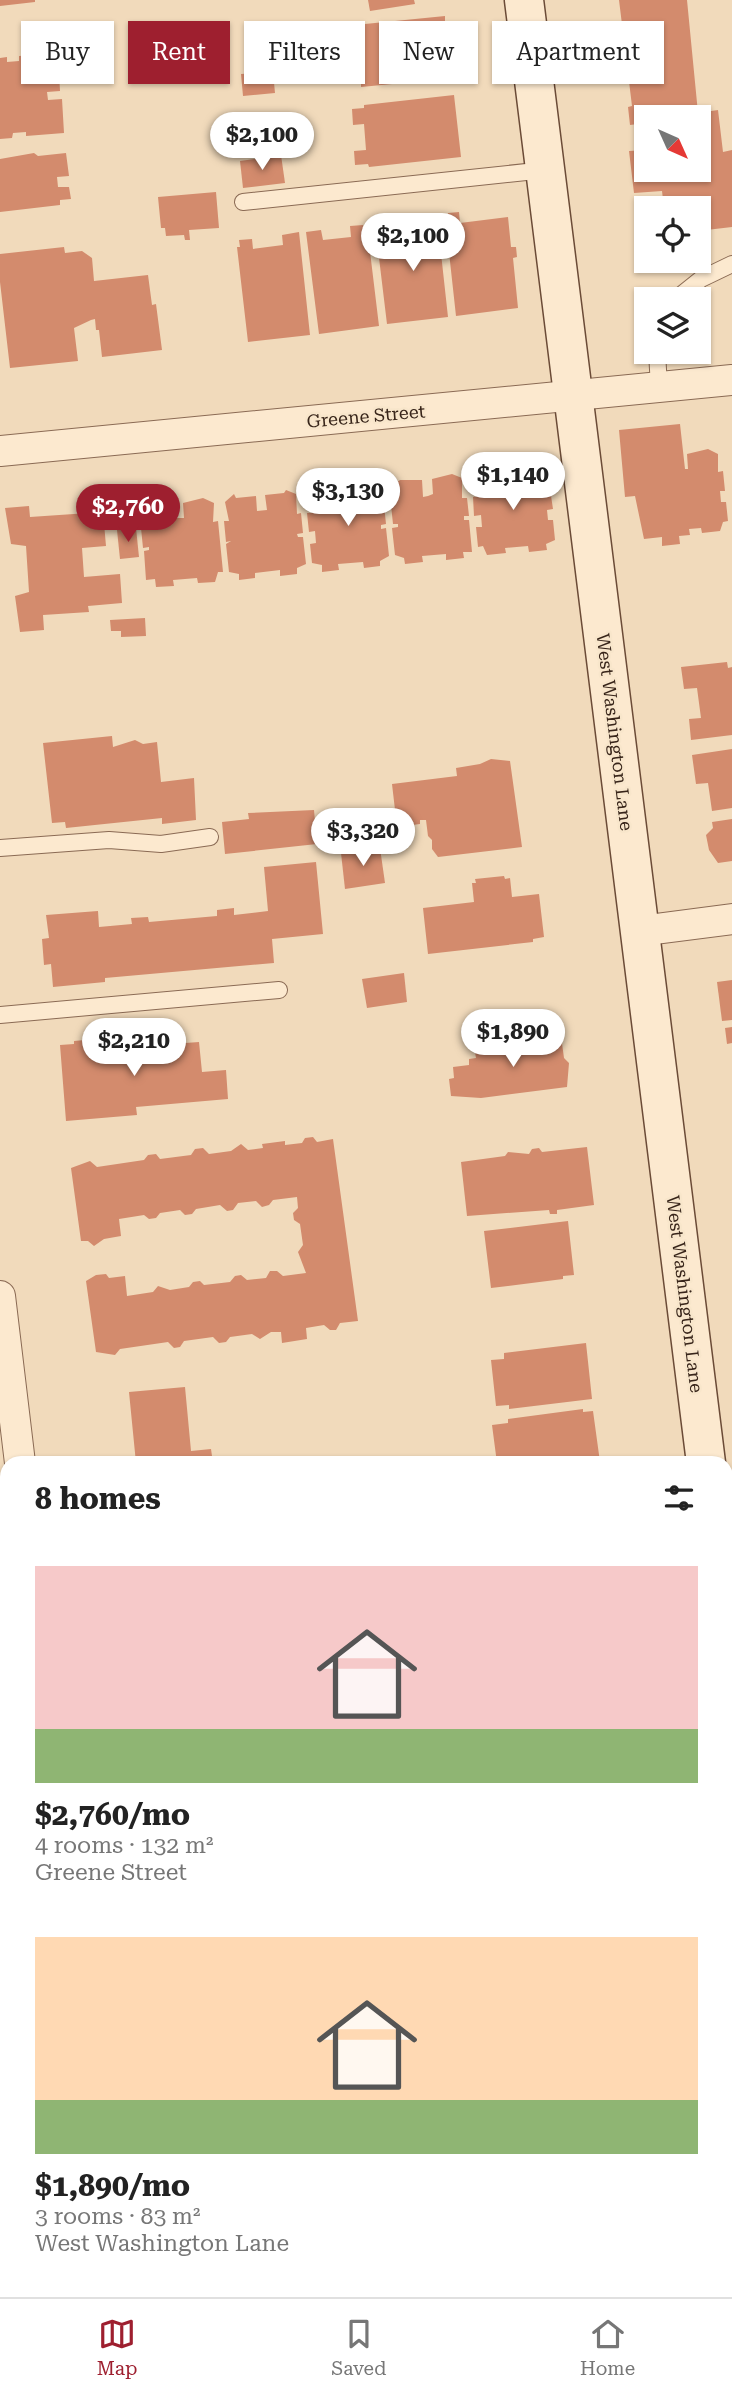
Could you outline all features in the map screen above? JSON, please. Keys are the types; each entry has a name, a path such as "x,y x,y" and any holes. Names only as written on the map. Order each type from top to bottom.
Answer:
{"main road":[{"name":"West Washington Lane","path":"524,0 705,1456"}],"street":[{"name":"Greene Street","path":"0,451 732,380"},
{"path":"640,931 732,919"},
{"path":"0,1296 19,1456"}],"lane":[{"path":"243,202 545,170"},
{"path":"691,287 732,264"},
{"path":"658,364 659,387"},
{"path":"0,848 108,840 161,844 209,837"},
{"path":"0,1015 279,990"}],"building":[{"path":"0,0 35,0 35,2 0,6"},
{"path":"368,0 414,0 415,4 370,11"},
{"path":"619,0 687,0 697,105 634,105 634,124 630,125 628,107 632,106 629,84 664,84 664,21 622,21"},
{"path":"445,16 445,21 395,21"},
{"path":"379,23 379,84 392,84 361,87 361,84 365,84 365,24"},
{"path":"19,56 21,84 60,84 60,91 47,92 48,100 62,99 64,133 26,136 26,132 13,133 12,138 0,139 0,58 7,57 7,62 19,61"},
{"path":"241,74 244,74 244,84 274,84 275,93 243,96"},
{"path":"454,95 461,157 369,167 368,164 355,165 354,151 366,150 364,124 353,125 352,109 364,108 364,105"},
{"path":"718,110 723,152 732,150 732,227 711,229 711,196 663,196 662,191 634,193 629,151 634,151 634,182 711,182 711,111"},
{"path":"34,153 38,156 66,153 69,176 57,177 58,187 69,187 71,199 60,200 60,205 0,212 0,159"},
{"path":"281,155 285,183 243,188 240,161"},
{"path":"216,192 219,228 189,230 190,240 185,240 184,235 166,236 165,228 161,228 158,197"},
{"path":"459,212 460,223 508,217 511,247 516,247 517,257 513,258 518,308 456,316 446,225 449,225 448,213"},
{"path":"434,215 435,226 438,226 448,317 387,324 376,233 422,227 421,217"},
{"path":"363,225 364,235 368,235 379,326 319,334 306,232 321,230 323,240 351,237 350,226"},
{"path":"299,232 310,335 248,342 237,247 240,247 239,240 252,239 253,249 283,245 282,235"},
{"path":"64,247 65,253 82,251 92,258 94,281 148,275 152,305 156,304 162,350 102,357 95,319 74,328 78,361 10,368 0,282 0,254"},
{"path":"680,424 685,469 688,469 687,454 708,449 718,454 718,472 723,471 725,491 720,491 721,502 726,502 728,521 723,522 720,531 702,533 701,528 689,529 690,535 679,536 680,544 662,546 662,537 644,539 635,496 625,497 619,430"},
{"path":"543,466 545,490 550,489 553,509 547,510 548,520 553,520 555,540 546,544 547,550 529,552 528,546 505,548 506,553 487,555 483,546 478,547 476,527 482,527 481,515 474,516 473,497 479,496 474,478 480,472 504,472 506,488 515,487 514,472"},
{"path":"452,474 462,478 462,498 467,498 469,516 464,516 464,520 469,520 472,552 463,552 464,558 446,560 446,554 422,556 423,562 405,564 404,558 395,555 392,528 398,527 398,524 393,524 391,505 395,504 392,486 400,480 422,480 423,497 428,496 433,494 432,479"},
{"path":"369,483 377,487 378,506 384,505 386,524 381,525 381,529 386,528 389,556 380,561 380,566 364,568 363,562 338,564 339,570 322,572 322,565 312,563 310,544 316,543 315,531 309,532 307,513 312,513 309,494 317,488 337,488 339,505 351,504 349,487"},
{"path":"286,490 296,494 297,514 301,513 303,533 297,534 298,537 303,537 306,564 297,568 297,574 280,576 280,570 255,573 255,578 239,580 239,574 229,572 226,544 231,541 226,542 224,521 229,521 225,502 234,494 236,498 256,496 257,511 267,510 265,495 284,493"},
{"path":"203,498 214,503 213,522 218,521 223,572 218,572 215,582 198,583 197,578 173,580 174,586 156,587 155,579 146,580 144,551 149,550 149,547 143,548 141,528 147,528 144,509 153,504 174,505 175,518 184,518 183,503"},
{"path":"29,506 30,517 103,512 106,546 82,548 84,577 120,574 122,603 88,606 89,612 43,615 44,630 20,632 15,596 29,592 26,546 11,544 5,508"},
{"path":"136,528 139,557 120,559 117,530"},
{"path":"145,618 146,636 121,637 121,631 111,631 110,620"},
{"path":"727,662 728,668 732,667 732,735 691,740 689,719 701,718 697,688 684,689 681,667"},
{"path":"112,736 113,747 135,740 143,744 157,742 161,782 194,778 196,820 162,824 162,818 66,828 65,822 52,823 43,743"},
{"path":"732,749 732,808 712,811 708,783 696,784 692,755"},
{"path":"491,759 510,761 522,847 438,857 432,849 426,820 420,820 420,824 397,827 392,784 457,776 456,768 480,764"},
{"path":"314,810 317,844 225,854 222,822 249,819 248,813"},
{"path":"732,819 732,861 718,863 709,850 706,835 713,828 712,822"},
{"path":"380,848 385,883 345,889 341,853"},
{"path":"316,862 323,934 272,939 274,963 105,978 105,982 53,987 51,964 44,965 42,939 49,938 46,915 98,911 99,927 132,924 131,918 148,917 149,922 217,916 217,910 234,908 234,915 268,911 264,867"},
{"path":"504,876 505,879 510,878 512,897 539,894 544,937 533,939 533,942 428,954 423,908 474,902 472,883 476,883 475,879"},
{"path":"404,973 407,1002 367,1008 362,979"},
{"path":"732,980 732,1020 722,1021 717,982"},
{"path":"732,1027 732,1043 727,1044 725,1028"},
{"path":"556,1033 561,1036 564,1058 569,1063 567,1087 481,1098 451,1096 449,1079 454,1078 453,1067 469,1065 469,1059 476,1058 474,1047 530,1040 529,1036"},
{"path":"130,1036 131,1047 199,1042 202,1072 226,1070 228,1099 136,1107 137,1115 66,1121 60,1045 74,1044 74,1041"},
{"path":"313,1137 317,1142 333,1139 358,1321 340,1323 336,1330 330,1330 324,1325 306,1328 307,1339 282,1343 281,1332 271,1332 260,1339 252,1334 230,1337 226,1342 219,1343 213,1337 184,1341 180,1347 174,1348 168,1342 120,1349 115,1355 96,1352 86,1281 96,1275 106,1274 109,1278 125,1276 127,1296 153,1292 158,1286 170,1290 189,1287 193,1282 200,1281 204,1285 230,1282 235,1276 241,1275 247,1280 266,1278 270,1271 277,1271 283,1276 306,1273 298,1252 303,1245 300,1224 294,1220 293,1213 298,1208 297,1197 273,1200 262,1207 256,1201 238,1203 233,1210 227,1211 220,1205 196,1209 192,1214 185,1215 180,1210 160,1213 156,1218 149,1219 144,1215 119,1219 121,1236 104,1239 94,1246 88,1241 81,1241 71,1168 90,1161 97,1167 144,1160 148,1155 156,1154 160,1159 191,1155 195,1149 203,1148 209,1154 231,1151 241,1144 248,1150 263,1148 262,1144 285,1141 285,1145 302,1143 305,1138"},
{"path":"587,1147 594,1205 557,1210 557,1214 550,1214 549,1210 467,1216 461,1162 505,1156 508,1152 529,1154 532,1149 539,1148 542,1152"},
{"path":"568,1221 574,1275 563,1276 563,1279 491,1288 484,1231"},
{"path":"586,1343 592,1399 509,1409 509,1405 496,1406 491,1360 504,1359 504,1353"},
{"path":"185,1387 191,1451 211,1449 212,1456 135,1456 129,1392"},
{"path":"583,1409 583,1412 593,1411 599,1456 496,1456 492,1425 508,1423 508,1419"}]}
